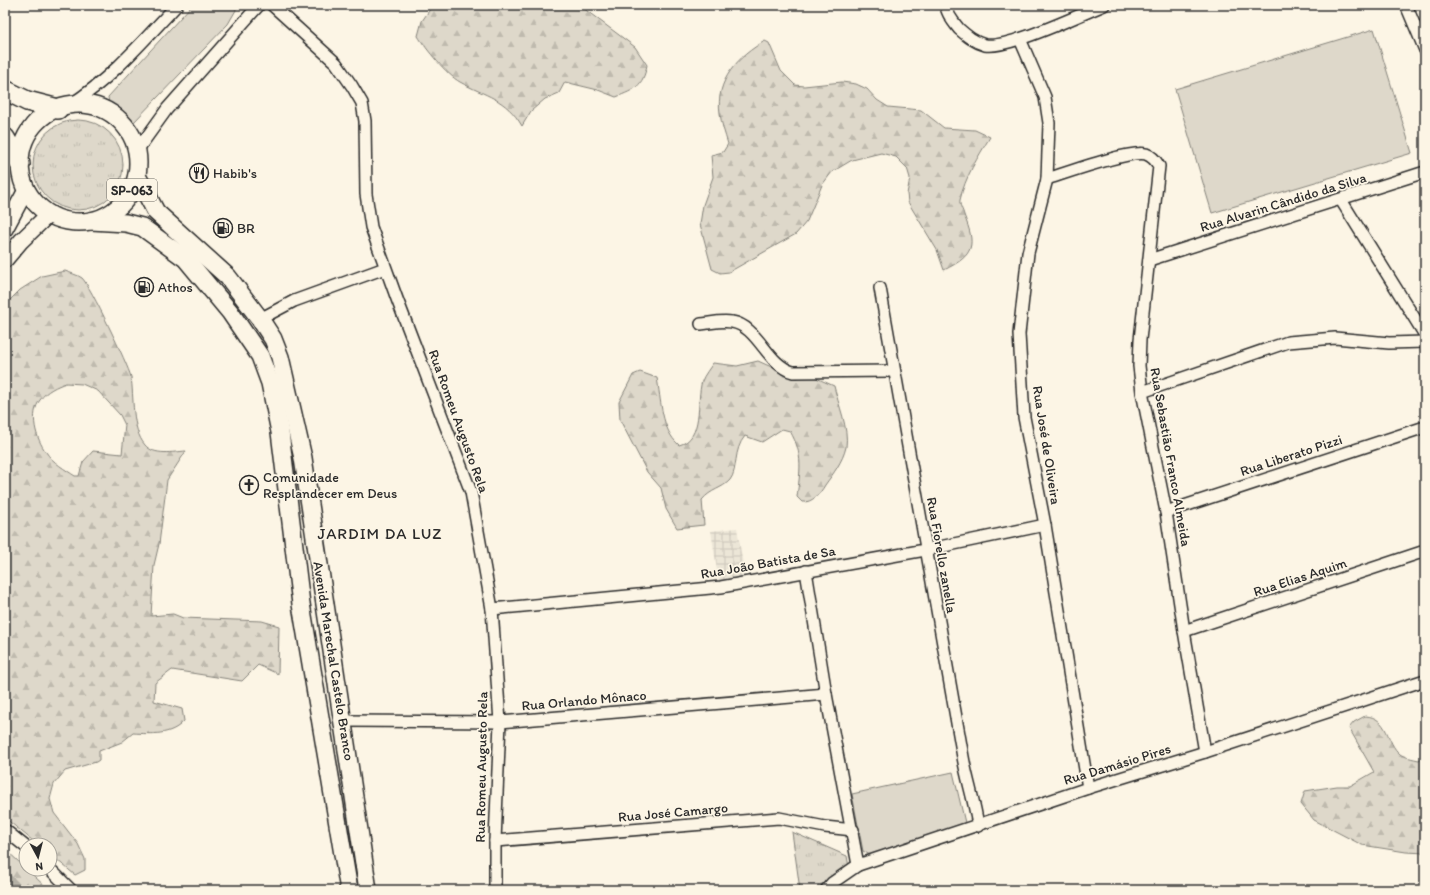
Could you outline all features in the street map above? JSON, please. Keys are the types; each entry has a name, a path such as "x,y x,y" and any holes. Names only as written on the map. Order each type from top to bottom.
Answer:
{"highway":[{"name":"SP-063","path":"5,90 27,101 64,107"},
{"name":"SP-063","path":"5,138 20,164"}],"main road":[{"name":"SP-063","path":"84,105 108,112 127,129 133,140 136,152 137,176 132,189 120,205 104,217 91,221 77,222 63,220 50,214 36,204 26,190 21,177 20,164 24,143 34,125 45,115 64,107 84,105"},
{"name":"Avenida Marechal Castelo Branco","path":"137,176 156,212 228,277 260,319 273,339 280,357 289,391 303,458 368,890"},
{"name":"Avenida Marechal Castelo Branco","path":"91,221 126,223 142,227 186,259 230,312 260,356 270,383 280,432 301,604 349,890"}],"street":[{"path":"64,107 95,89 124,62 177,5"},
{"path":"136,152 167,109 259,5"},
{"name":"Rua Romeu Augusto Rela","path":"272,5 336,63 362,104 365,121 366,194 371,228 385,268 472,492 492,609 500,722 495,841 495,890"},
{"path":"946,5 946,8 956,25 972,40 986,45 1020,39 1104,5"},
{"path":"1406,5 1425,50"},
{"name":"Rua José de Oliveira","path":"1020,39 1045,97 1049,123 1047,179 1028,253 1019,334 1024,417 1045,525 1088,788"},
{"name":"Rua Sebastião Franco Almeida","path":"1047,179 1108,160 1134,155 1146,154 1155,159 1159,166 1140,340 1142,392 1166,512 1184,632 1205,752"},
{"name":"Rua Alvarin Cândido da Silva","path":"1149,260 1425,172"},
{"path":"5,229 26,190"},
{"path":"1341,200 1425,335"},
{"path":"5,260 20,241 50,214"},
{"path":"260,319 294,301 385,268"},
{"name":"Rua Fiorello zanella","path":"880,288 925,550 963,757 969,788 976,810 978,826"},
{"path":"701,324 723,321 744,326 776,362 786,370 794,372 894,371"},
{"path":"1142,392 1288,342 1335,338 1389,343 1425,342"},
{"name":"Rua Liberato Pizzi","path":"1166,512 1425,427"},
{"name":"Rua João Batista de Sa","path":"492,609 721,587 925,550 1045,525"},
{"name":"Rua Elias Aquim","path":"1184,632 1425,551"},
{"path":"806,571 826,694 853,830 858,864"},
{"name":"Rua Damásio Pires","path":"826,890 832,883 858,864 978,826 1088,788 1205,752 1425,680"},
{"name":"Rua Orlando Mônaco","path":"343,721 500,722 826,694"},
{"name":"Rua José Camargo","path":"495,841 779,818 825,827 853,830"},
{"path":"5,830 18,841"},
{"path":"58,877 70,890"}],"shaded area":[{"path":"737,528 745,577 719,582 711,531"}],"green space":[{"path":"192,5 235,5 236,10 228,24 133,123 118,108 109,103 108,97"},
{"path":"433,5 579,5 635,47 647,65 645,72 643,78 637,86 616,97 598,90 565,82 559,93 545,99 531,111 522,126 516,117 502,103 455,79 443,68 426,48 418,36 422,21"},
{"path":"1374,29 1412,153 1212,213 1175,89"},
{"path":"765,41 769,43 781,71 795,85 804,86 842,82 856,84 867,89 877,100 888,107 921,110 944,128 975,130 990,137 969,175 960,200 968,225 971,242 967,254 962,259 944,270 937,250 908,202 907,194 910,178 907,168 896,157 881,153 852,160 832,172 822,185 807,221 796,234 729,272 720,273 712,269 700,224 703,205 713,177 711,155 723,152 728,144 720,113 719,101 721,90 730,71 738,62 755,47"},
{"path":"78,120 95,123 110,133 120,148 123,165 120,182 110,197 95,207 78,210 61,207 46,197 36,182 33,165 36,148 46,133 61,123"},
{"path":"65,271 82,278 100,309 131,377 135,421 137,430 145,445 153,451 158,452 186,451 167,480 159,544 154,565 151,616 173,614 183,618 262,621 279,626 278,674 258,665 242,681 172,670 155,683 154,701 182,709 184,721 179,726 167,732 154,734 133,733 122,742 99,751 99,760 96,762 65,771 54,784 50,799 54,813 78,844 85,859 85,870 75,875 58,861 58,837 28,837 5,818 5,305 20,290 42,276","holes":["66,383 82,384 98,391 120,415 125,425 122,454 93,451 83,462 79,476 75,476 59,466 42,447 35,426 35,412 40,400 45,394"]},
{"path":"758,361 776,369 805,373 834,386 846,432 847,440 843,457 821,492 809,501 802,502 797,497 800,471 799,456 790,431 782,429 762,442 745,436 739,447 734,471 730,480 705,496 702,500 704,525 677,528 666,509 661,488 647,472 620,420 619,402 633,375 640,372 657,378 665,423 673,439 679,445 687,441 696,427 702,381 713,363 737,366"},
{"path":"1365,716 1373,717 1379,721 1395,749 1400,754 1419,760 1425,756 1425,853 1406,852 1362,845 1314,820 1301,804 1305,791 1337,786 1350,786 1374,772 1349,728 1354,722"},
{"path":"953,772 966,827 877,859 863,851 852,794"},
{"path":"792,832 847,856 849,867 822,890 800,890"},
{"path":"5,849 18,861 18,877 35,877 49,890 5,890"}],"waterway":[{"path":"5,886 9,890"}],"place":[{"name":"Habib's","path":"199,173"},
{"name":"BR","path":"223,228"},
{"name":"Athos","path":"144,287"},
{"name":"Comunidade Resplandecer em Deus","path":"249,485"}],"district":[{"name":"JARDIM DA LUZ","path":"380,533"}]}
